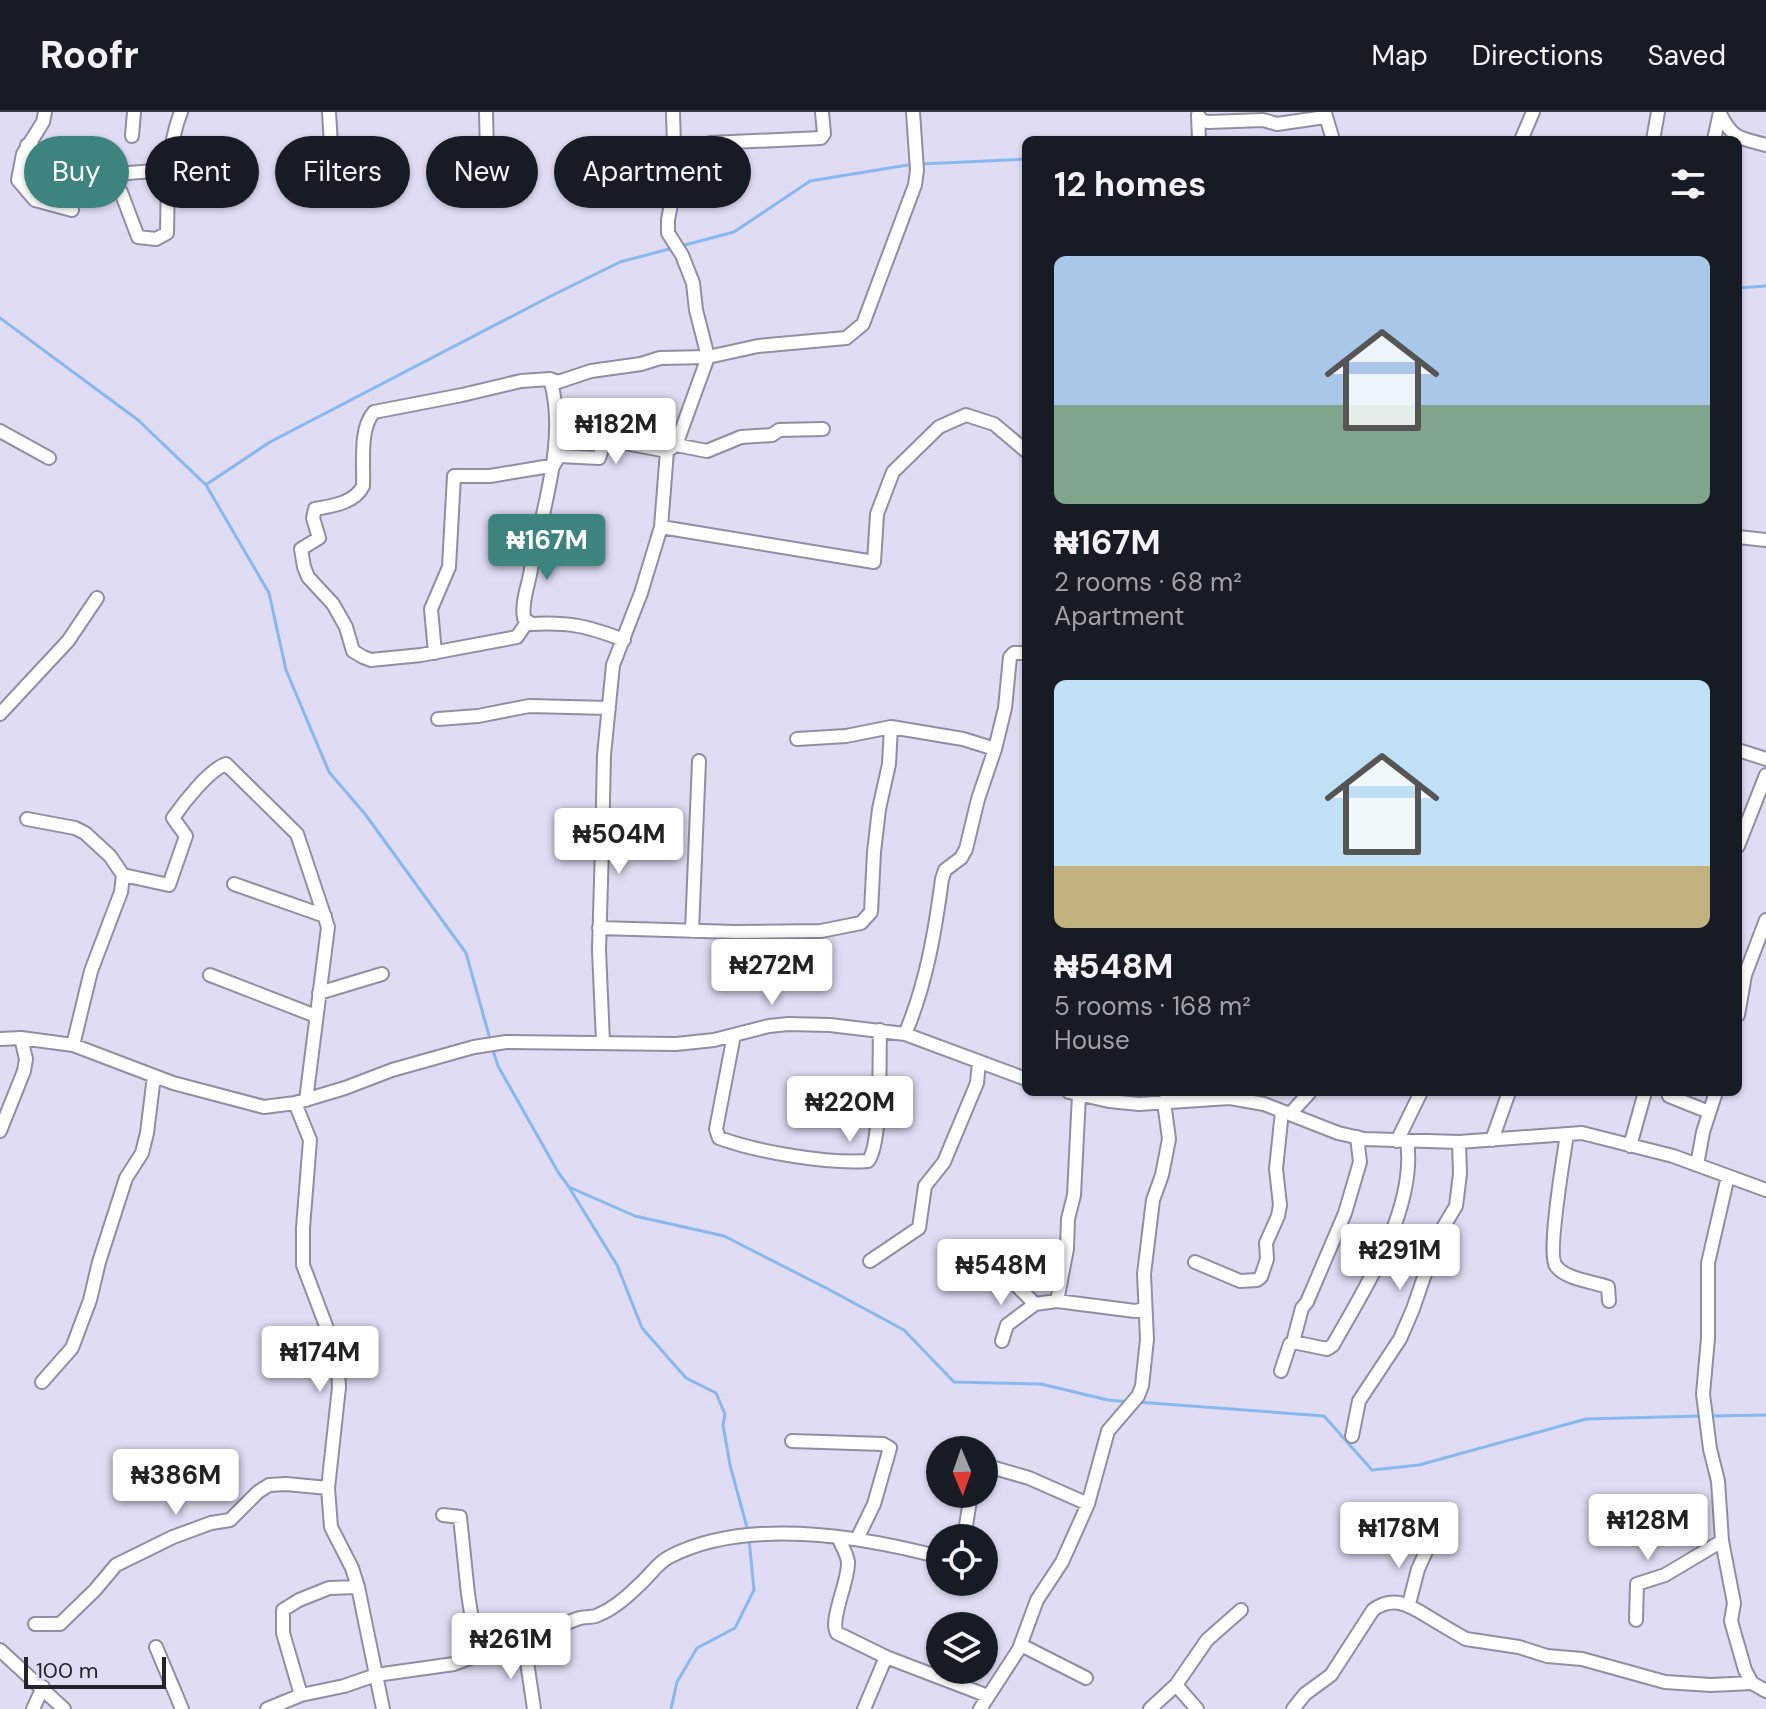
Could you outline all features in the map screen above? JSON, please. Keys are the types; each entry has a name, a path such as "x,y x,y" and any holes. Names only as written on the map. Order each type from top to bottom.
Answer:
{"street":[{"path":"33,136 43,122 45,112"},
{"path":"132,136 134,112"},
{"path":"174,136 181,112"},
{"path":"329,112 330,136"},
{"path":"486,112 487,136"},
{"path":"673,112 674,136"},
{"path":"751,141 821,138 824,134 822,112"},
{"path":"527,622 517,637 435,653 371,660 353,651 346,627 333,604 308,577 302,547 319,538 313,518 315,509 335,505 360,493 370,416 374,412 521,381 550,379 558,382 591,371 660,358 708,357 758,346 846,338 863,324 915,185 917,164 913,112"},
{"path":"1523,136 1533,112"},
{"path":"1654,136 1658,112"},
{"path":"1715,136 1720,113"},
{"path":"1720,113 1727,131 1741,136"},
{"path":"1198,114 1202,121 1209,122 1263,120 1277,124 1325,115 1332,136"},
{"path":"1198,114 1199,136"},
{"path":"1742,136 1766,145"},
{"path":"24,152 18,180 24,189"},
{"path":"65,208 72,210"},
{"path":"127,208 138,237 147,240 164,237 167,233 167,208"},
{"path":"603,1042 599,928 604,755 613,665 661,527 672,448 708,357 696,310 693,283 682,255 668,233 670,208"},
{"path":"527,622 523,612 552,468 556,416 550,379"},
{"path":"661,527 874,562 877,514 893,472 939,427 966,415 994,424 1022,448"},
{"path":"552,468 559,456 599,458 604,443 609,440 707,451 741,437 772,435 779,430 823,429"},
{"path":"0,431 49,458"},
{"path":"435,653 431,609 449,567 454,476 490,476 552,468"},
{"path":"1742,537 1766,540"},
{"path":"0,714 68,641 97,598"},
{"path":"527,622 563,622 592,628 624,640"},
{"path":"905,1034 917,1006 934,940 942,879 945,870 961,858 966,849 978,799 995,749 1005,708 1010,657 1014,653 1022,653"},
{"path":"438,719 478,716 529,706 609,708"},
{"path":"599,928 821,931 861,923 871,912 874,852 889,764 891,727"},
{"path":"797,739 846,736 891,727 963,739 995,749"},
{"path":"1742,751 1766,759"},
{"path":"692,931 699,761"},
{"path":"123,875 169,885 186,836 173,818 189,795 226,764 297,834 325,916 328,938 300,1101 310,1140 303,1265 337,1355 339,1387 328,1488 331,1527 358,1587 383,1709"},
{"path":"1742,836 1766,775"},
{"path":"27,819 75,828 85,833 110,856 123,875 121,892 91,971 73,1045"},
{"path":"234,884 325,916"},
{"path":"1742,992 1745,975 1766,920"},
{"path":"319,993 382,974"},
{"path":"210,975 316,1016"},
{"path":"0,1039 21,1038 73,1045 173,1083 264,1107 300,1101 474,1047 506,1042 676,1044 788,1024 905,1034 1022,1076"},
{"path":"734,1035 716,1129 719,1138 794,1155 857,1162 868,1161 872,1156 876,1136 880,1030"},
{"path":"0,1131 24,1071 26,1059 21,1038"},
{"path":"870,1261 919,1228 925,1186 944,1162 977,1083 979,1062"},
{"path":"42,1382 72,1348 90,1300 126,1178 142,1153 154,1076"},
{"path":"1057,1301 1074,1195 1074,1096"},
{"path":"1089,1096 1124,1103 1167,1097 1230,1098 1264,1104 1357,1137 1402,1141 1459,1142 1582,1133 1764,1186"},
{"path":"1195,1262 1240,1281 1261,1277 1267,1259 1266,1243 1280,1205 1276,1169 1286,1112 1305,1096"},
{"path":"1293,1342 1327,1349 1333,1345 1385,1247 1410,1164 1402,1141 1419,1096"},
{"path":"1492,1140 1508,1096"},
{"path":"1630,1146 1644,1096"},
{"path":"1669,1096 1709,1112"},
{"path":"1697,1165 1715,1096"},
{"path":"980,1709 1021,1645 1037,1600 1062,1562 1088,1504 1108,1431 1140,1391 1146,1362 1144,1274 1153,1200 1169,1139 1167,1097"},
{"path":"1567,1134 1553,1229 1553,1261 1565,1273 1608,1287 1609,1301"},
{"path":"1281,1371 1302,1308 1345,1213 1360,1162 1357,1137"},
{"path":"1352,1436 1359,1401 1400,1339 1438,1236 1456,1206 1460,1174 1459,1142"},
{"path":"1728,1176 1708,1263 1708,1338 1703,1394 1710,1449 1718,1481 1722,1541 1734,1603 1731,1621 1745,1670 1752,1683 1766,1691"},
{"path":"977,1274 1012,1282 1036,1308"},
{"path":"1002,1341 1007,1325 1036,1308 1057,1301 1135,1311 1145,1309"},
{"path":"792,1441 883,1444 890,1448 874,1504 857,1539"},
{"path":"998,1469 1029,1478 1088,1504"},
{"path":"35,1624 60,1624 116,1565 173,1537 211,1523 230,1520 269,1485 328,1488"},
{"path":"443,1515 460,1517 478,1657"},
{"path":"267,1709 301,1695 376,1675 454,1664 540,1632 555,1630 580,1618 596,1617 618,1603 669,1557 732,1537 795,1534 838,1537 926,1554"},
{"path":"838,1537 848,1561 844,1594 834,1629 851,1641 886,1657 988,1696"},
{"path":"1636,1620 1637,1584 1665,1575 1722,1541"},
{"path":"1409,1604 1418,1569 1429,1545"},
{"path":"301,1695 283,1633 283,1610 329,1588 358,1587"},
{"path":"1293,1709 1305,1694 1331,1675 1373,1610 1382,1603 1392,1601 1409,1604 1466,1639 1519,1647 1547,1656 1582,1659 1665,1682 1711,1685 1752,1683"},
{"path":"1150,1709 1176,1685 1207,1640 1241,1610"},
{"path":"516,1642 526,1655 534,1709"},
{"path":"1021,1645 1086,1678"},
{"path":"156,1647 182,1709"},
{"path":"0,1650 64,1709"},
{"path":"864,1709 886,1657"},
{"path":"1176,1685 1197,1709"},
{"path":"33,1709 43,1687"}],"waterway":[{"path":"922,164 1022,159"},
{"path":"681,246 734,232 810,181 914,164"},
{"path":"207,484 270,442 551,296 620,262 673,248"},
{"path":"1742,288 1766,286"},
{"path":"0,318 138,420 206,485 269,593 286,670 329,772 365,814 466,953 490,1039"},
{"path":"492,1047 498,1066 569,1187 635,1216 724,1236 904,1330 954,1382 1041,1384 1108,1400 1130,1402"},
{"path":"570,1189 617,1265 642,1328 686,1378 716,1393 725,1414 723,1425 730,1465 748,1531"},
{"path":"1137,1402 1324,1416 1372,1470 1419,1465 1586,1419 1702,1416"},
{"path":"1710,1416 1766,1415"},
{"path":"671,1709 677,1682 697,1648 735,1628 754,1590 749,1539"}]}
